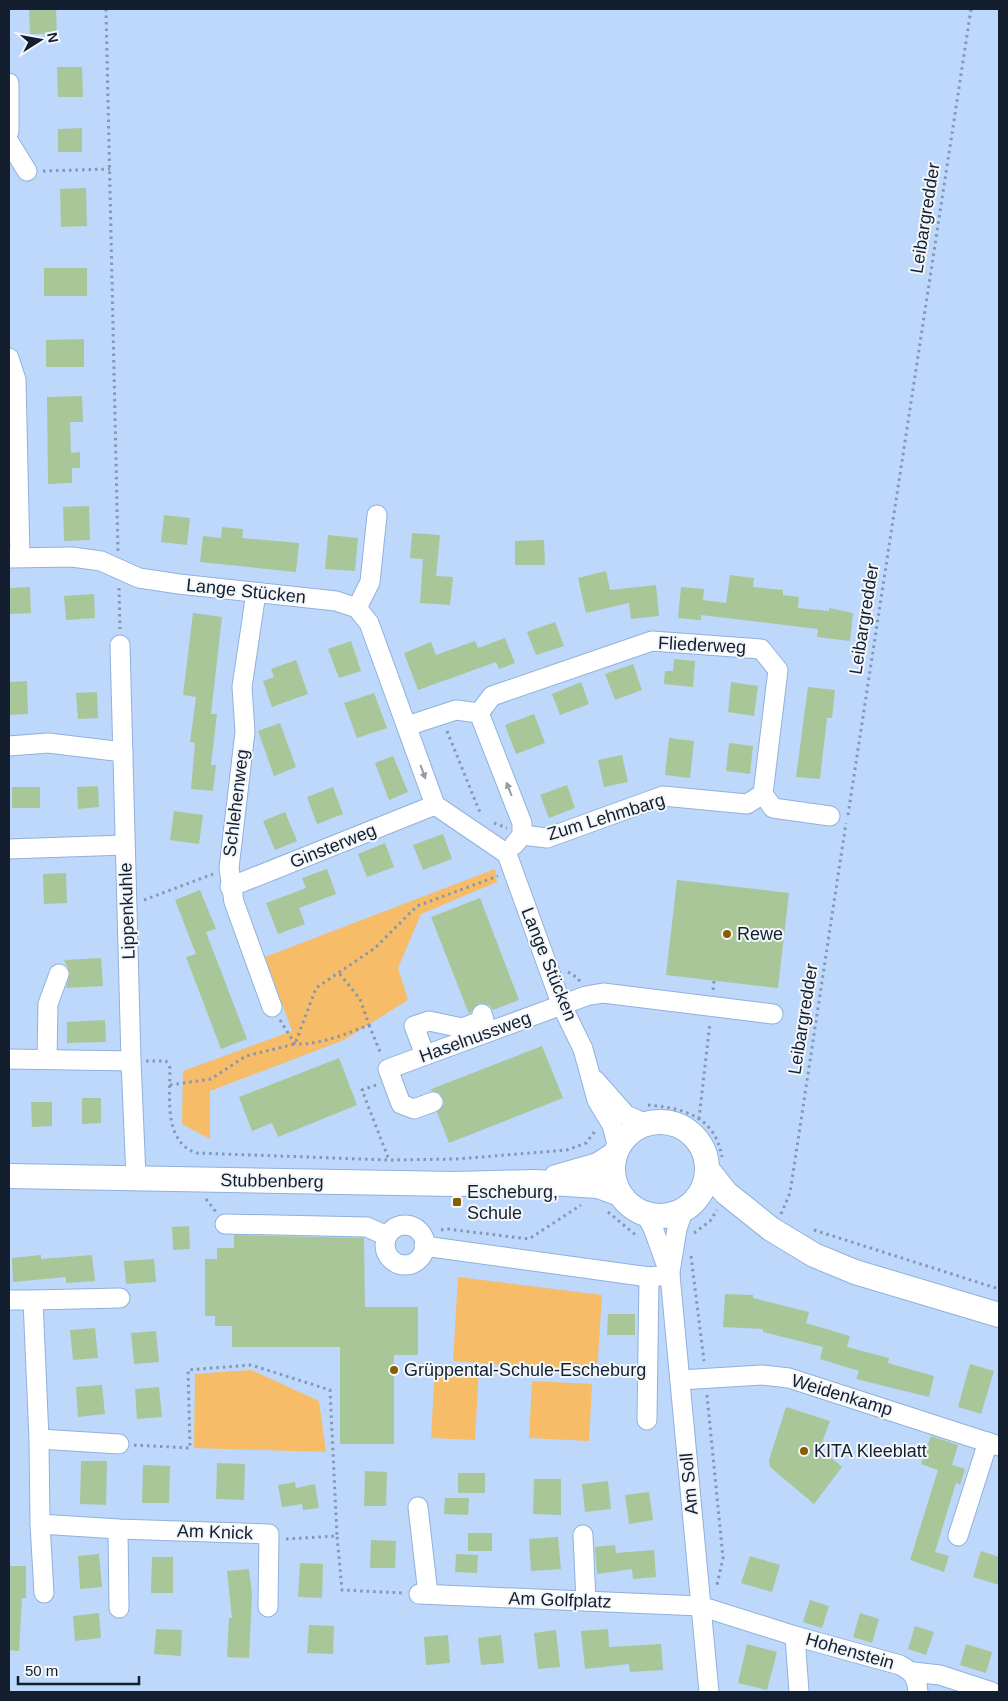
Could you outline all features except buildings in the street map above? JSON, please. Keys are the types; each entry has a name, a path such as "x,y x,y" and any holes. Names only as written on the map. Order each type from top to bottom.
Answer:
{"main road":[{"path":"774,1219 704,1205 665,1216 646,1214 611,1200 617,1151 643,1114 688,1131 715,1166 726,1193 774,1219 814,1255 855,1272 999,1316"},
{"name":"Stubbenberg","path":"535,1182 588,1169 617,1151"},
{"path":"685,1209 701,1193 715,1166"},
{"name":"Stubbenberg","path":"9,1176 455,1184 535,1182 598,1186 611,1200"}],"street":[{"path":"9,83 9,131"},
{"path":"9,142 27,171"},
{"path":"9,358 16,380 14,557"},
{"path":"378,515 370,582 357,608 369,623 435,805 514,850"},
{"name":"Lange Stücken","path":"14,557 72,557 101,561 139,578 336,601 357,608"},
{"name":"Schlehenweg","path":"256,593 242,688 244,732 229,868 230,887 272,1007"},
{"name":"Fliederweg","path":"479,713 492,696 652,641 761,649 778,670 763,794"},
{"name":"Lippenkuhle","path":"120,645 131,1061 136,1177"},
{"path":"407,726 456,710 479,713"},
{"name":"Lange Stücken","path":"479,713 522,823 514,850 562,1006 577,1034 591,1075 597,1100 612,1125 617,1151"},
{"path":"9,746 48,743 123,752"},
{"path":"763,794 772,808 830,816"},
{"name":"Zum Lehmbarg","path":"514,850 663,796 747,804 763,794"},
{"name":"Ginsterweg","path":"230,887 435,805"},
{"path":"9,849 125,845"},
{"path":"47,1059 48,1004 60,974"},
{"name":"Haselnussweg","path":"388,1069 586,996 603,993 773,1014"},
{"path":"425,1055 414,1026 429,1021 462,1028 484,1020 482,1014"},
{"path":"9,1059 131,1061"},
{"path":"388,1069 400,1104 414,1109 434,1102"},
{"name":"Lange Stücken","path":"591,1075 626,1115 643,1114"},
{"name":"Am Soll","path":"685,1209 677,1228 670,1275 706,1608 709,1692"},
{"name":"Am Soll","path":"646,1214 670,1275"},
{"path":"225,1224 367,1227 387,1236"},
{"path":"406,1225 413,1227 423,1240 423,1253 416,1260 400,1264 387,1253 385,1242 387,1236 395,1228 406,1225"},
{"path":"423,1240 649,1277 670,1275"},
{"path":"647,1420 649,1277"},
{"path":"9,1300 120,1298"},
{"path":"33,1300 44,1594"},
{"name":"Weidenkamp","path":"680,1380 762,1374 789,1378 994,1444"},
{"path":"39,1440 118,1444"},
{"path":"958,1536 994,1444"},
{"path":"418,1507 424,1594"},
{"name":"Am Knick","path":"40,1524 118,1529 269,1534 268,1607"},
{"path":"118,1529 119,1608"},
{"path":"583,1535 586,1601"},
{"name":"Am Golfplatz","path":"424,1594 706,1608"},
{"name":"Hohenstein","path":"706,1608 795,1636 900,1665 912,1672 918,1683 918,1692"},
{"name":"Hohenstein","path":"795,1636 800,1692"},
{"path":"912,1672 940,1675 992,1692"}],"path":[{"path":"106,9 120,645"},
{"name":"Leibargredder","path":"774,1219 790,1193 971,9"},
{"path":"27,171 110,169"},
{"path":"440,714 483,819"},
{"path":"295,1044 316,988 375,948 417,906 514,850 511,830 492,823"},
{"path":"127,906 229,868"},
{"path":"339,973 360,999 388,1069 378,1084 362,1090 389,1160"},
{"path":"699,1119 714,981"},
{"path":"272,1007 295,1044"},
{"path":"170,1085 211,1079 246,1056 343,1035 369,1025"},
{"path":"131,1061 166,1061 170,1068 173,1130 181,1143 192,1151 389,1160 456,1160 567,1150 586,1143 601,1126"},
{"path":"643,1114 680,1109 699,1119 715,1138 715,1166"},
{"path":"195,1179 200,1191 225,1224"},
{"path":"611,1200 642,1240"},
{"path":"423,1240 447,1228 529,1239 586,1202"},
{"path":"690,1235 705,1226 716,1214"},
{"path":"806,1228 999,1289"},
{"path":"691,1248 723,1558 706,1608"},
{"path":"118,1444 190,1448 188,1370 251,1365 330,1390 337,1536 342,1590 424,1594"},
{"path":"270,1540 337,1536"}],"shaded area":[{"path":"495,869 497,882 421,914 398,968 408,1000 344,1040 210,1091 210,1139 182,1124 183,1071 292,1031 265,957"},
{"path":"458,1277 602,1295 597,1373 453,1361"},
{"path":"435,1365 479,1368 475,1440 431,1438"},
{"path":"251,1370 319,1401 326,1452 194,1448 195,1374"},
{"path":"532,1381 592,1384 589,1441 529,1438"}],"place":[{"name":"Rewe","path":"727,934"},
{"name":"Escheburg, Schule","path":"457,1202"},
{"name":"Grüppental-Schule-Escheburg","path":"394,1370"},
{"name":"KITA Kleeblatt","path":"804,1451"}]}
